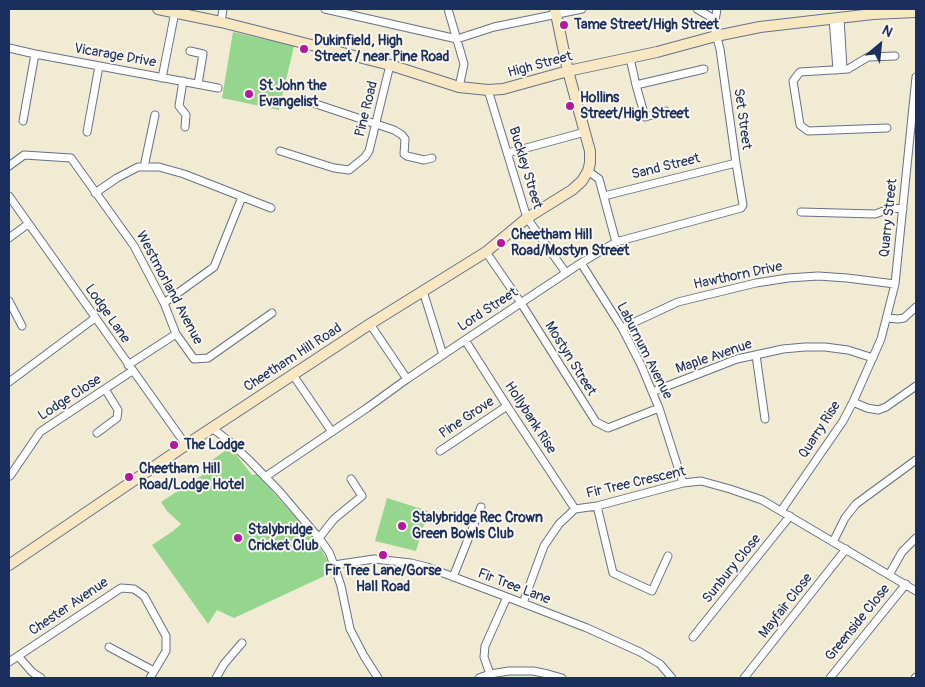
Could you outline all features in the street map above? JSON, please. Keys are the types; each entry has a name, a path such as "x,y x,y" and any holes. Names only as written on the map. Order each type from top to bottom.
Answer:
{"main road":[{"name":"High Street","path":"158,9 221,22 390,65 459,87 488,90 503,89 568,71 760,27 873,14 916,12"},
{"path":"556,12 568,71 590,151 588,171"},
{"name":"Cheetham Hill Road","path":"9,565 186,445 370,324 486,252 527,218 572,190 582,181 588,171"}],"street":[{"path":"221,22 223,9"},
{"path":"325,9 457,39 556,12 582,9"},
{"path":"448,9 464,64 459,87"},
{"path":"697,9 714,19"},
{"name":"Set Street","path":"716,9 714,27 720,49 743,205"},
{"path":"162,78 175,12"},
{"path":"837,18 840,70"},
{"name":"Vicarage Drive","path":"9,48 218,88"},
{"path":"190,51 203,54 198,84"},
{"path":"23,121 35,54"},
{"path":"887,128 808,132 800,125 793,81 800,72 848,69 868,57 895,56"},
{"path":"630,58 645,117 666,111"},
{"name":"Pine Road","path":"280,151 334,168 349,170 369,151 390,65"},
{"path":"87,132 99,66"},
{"path":"636,85 704,69"},
{"name":"Quarry Street","path":"873,358 881,339 895,284 916,77"},
{"path":"183,82 178,106 186,115 185,127"},
{"name":"Buckley Street","path":"488,90 527,218 566,274"},
{"path":"304,100 394,130 405,139 404,154 424,160 432,158"},
{"path":"144,167 155,115"},
{"path":"508,153 585,132"},
{"name":"Westmorland Avenue","path":"9,166 24,155 71,158 134,246 164,303 176,334 194,359 208,358 272,313"},
{"name":"Sand Street","path":"604,196 736,162"},
{"path":"95,193 138,167 159,167 184,174 271,208"},
{"path":"588,171 599,179 616,242"},
{"name":"Lodge Lane","path":"9,196 186,445"},
{"path":"164,303 214,267 242,197"},
{"name":"Lord Street","path":"265,477 465,340 616,242 741,208 743,205"},
{"path":"801,212 875,214 892,208 903,209"},
{"path":"9,238 28,224"},
{"name":"Mostyn Street","path":"486,252 521,303 596,422 608,428 659,408"},
{"name":"Laburnum Avenue","path":"581,263 622,328 641,365 659,408 683,483"},
{"name":"Hawthorn Drive","path":"622,328 678,302 756,283 818,276 895,284"},
{"path":"423,290 443,355"},
{"path":"9,302 22,326"},
{"path":"887,318 904,318 916,307"},
{"path":"9,382 95,318"},
{"path":"370,324 407,379"},
{"name":"Lodge Close","path":"10,476 40,432 106,389 130,368 176,334"},
{"name":"Hollybank Rise","path":"465,340 575,509"},
{"name":"Maple Avenue","path":"652,392 737,359 783,349 825,347 848,350 873,358"},
{"path":"756,355 765,419"},
{"name":"Quarry Rise","path":"781,511 843,421 873,358"},
{"path":"293,375 332,432"},
{"path":"853,402 878,410 886,407 916,386"},
{"path":"96,433 116,418 118,410 106,389"},
{"name":"Pine Grove","path":"440,451 507,406"},
{"path":"212,428 230,441 250,460 279,491 329,552 341,586 350,629 378,678"},
{"path":"833,542 856,504 916,460"},
{"path":"319,538 334,519 362,496 351,480"},
{"name":"Fir Tree Crescent","path":"523,603 544,546 559,524 575,509 597,506 683,483 701,481 730,488 762,500 916,591"},
{"path":"597,506 613,573 652,591 668,556"},
{"path":"453,577 481,507"},
{"name":"Sunbury Close","path":"693,637 790,516"},
{"path":"889,575 902,552 916,538"},
{"name":"Mayfair Close","path":"744,678 846,549"},
{"name":"Fir Tree Lane","path":"334,565 374,559 428,567 587,628 640,652 660,664 672,678"},
{"name":"Greenside Close","path":"830,678 906,584"},
{"name":"Chester Avenue","path":"9,662 121,588 134,589 144,596 166,636 166,651 152,675"},
{"path":"490,674 484,657 485,646 507,597"},
{"path":"216,678 224,664 242,643"},
{"path":"110,647 152,675"},
{"path":"18,656 32,672 41,678"},
{"path":"479,678 509,671 533,671 562,678"}],"green space":[{"path":"233,32 294,46 279,110 222,98"},
{"name":"Stalybridge Cricket Club","path":"230,447 252,475 257,474 312,536 333,572 234,618 217,610 208,624 152,545 181,524 167,511 161,502 210,470 207,464"},
{"name":"Stalybridge Rec Crown Green Bowls Club","path":"387,498 428,511 416,551 375,541"}],"place":[{"name":"Tame Street/High Street","path":"564,25"},
{"name":"Dukinfield, High Street / near Pine Road","path":"304,49"},
{"name":"St John the Evangelist","path":"249,94"},
{"name":"Hollins Street/High Street","path":"570,106"},
{"name":"Cheetham Hill Road/Mostyn Street","path":"501,243"},
{"name":"The Lodge","path":"174,445"},
{"name":"Cheetham Hill Road/Lodge Hotel","path":"129,477"},
{"name":"Stalybridge Rec Crown Green Bowls Club","path":"402,526"},
{"name":"Stalybridge Cricket Club","path":"238,538"},
{"name":"Fir Tree Lane/Gorse Hall Road","path":"383,555"}]}
